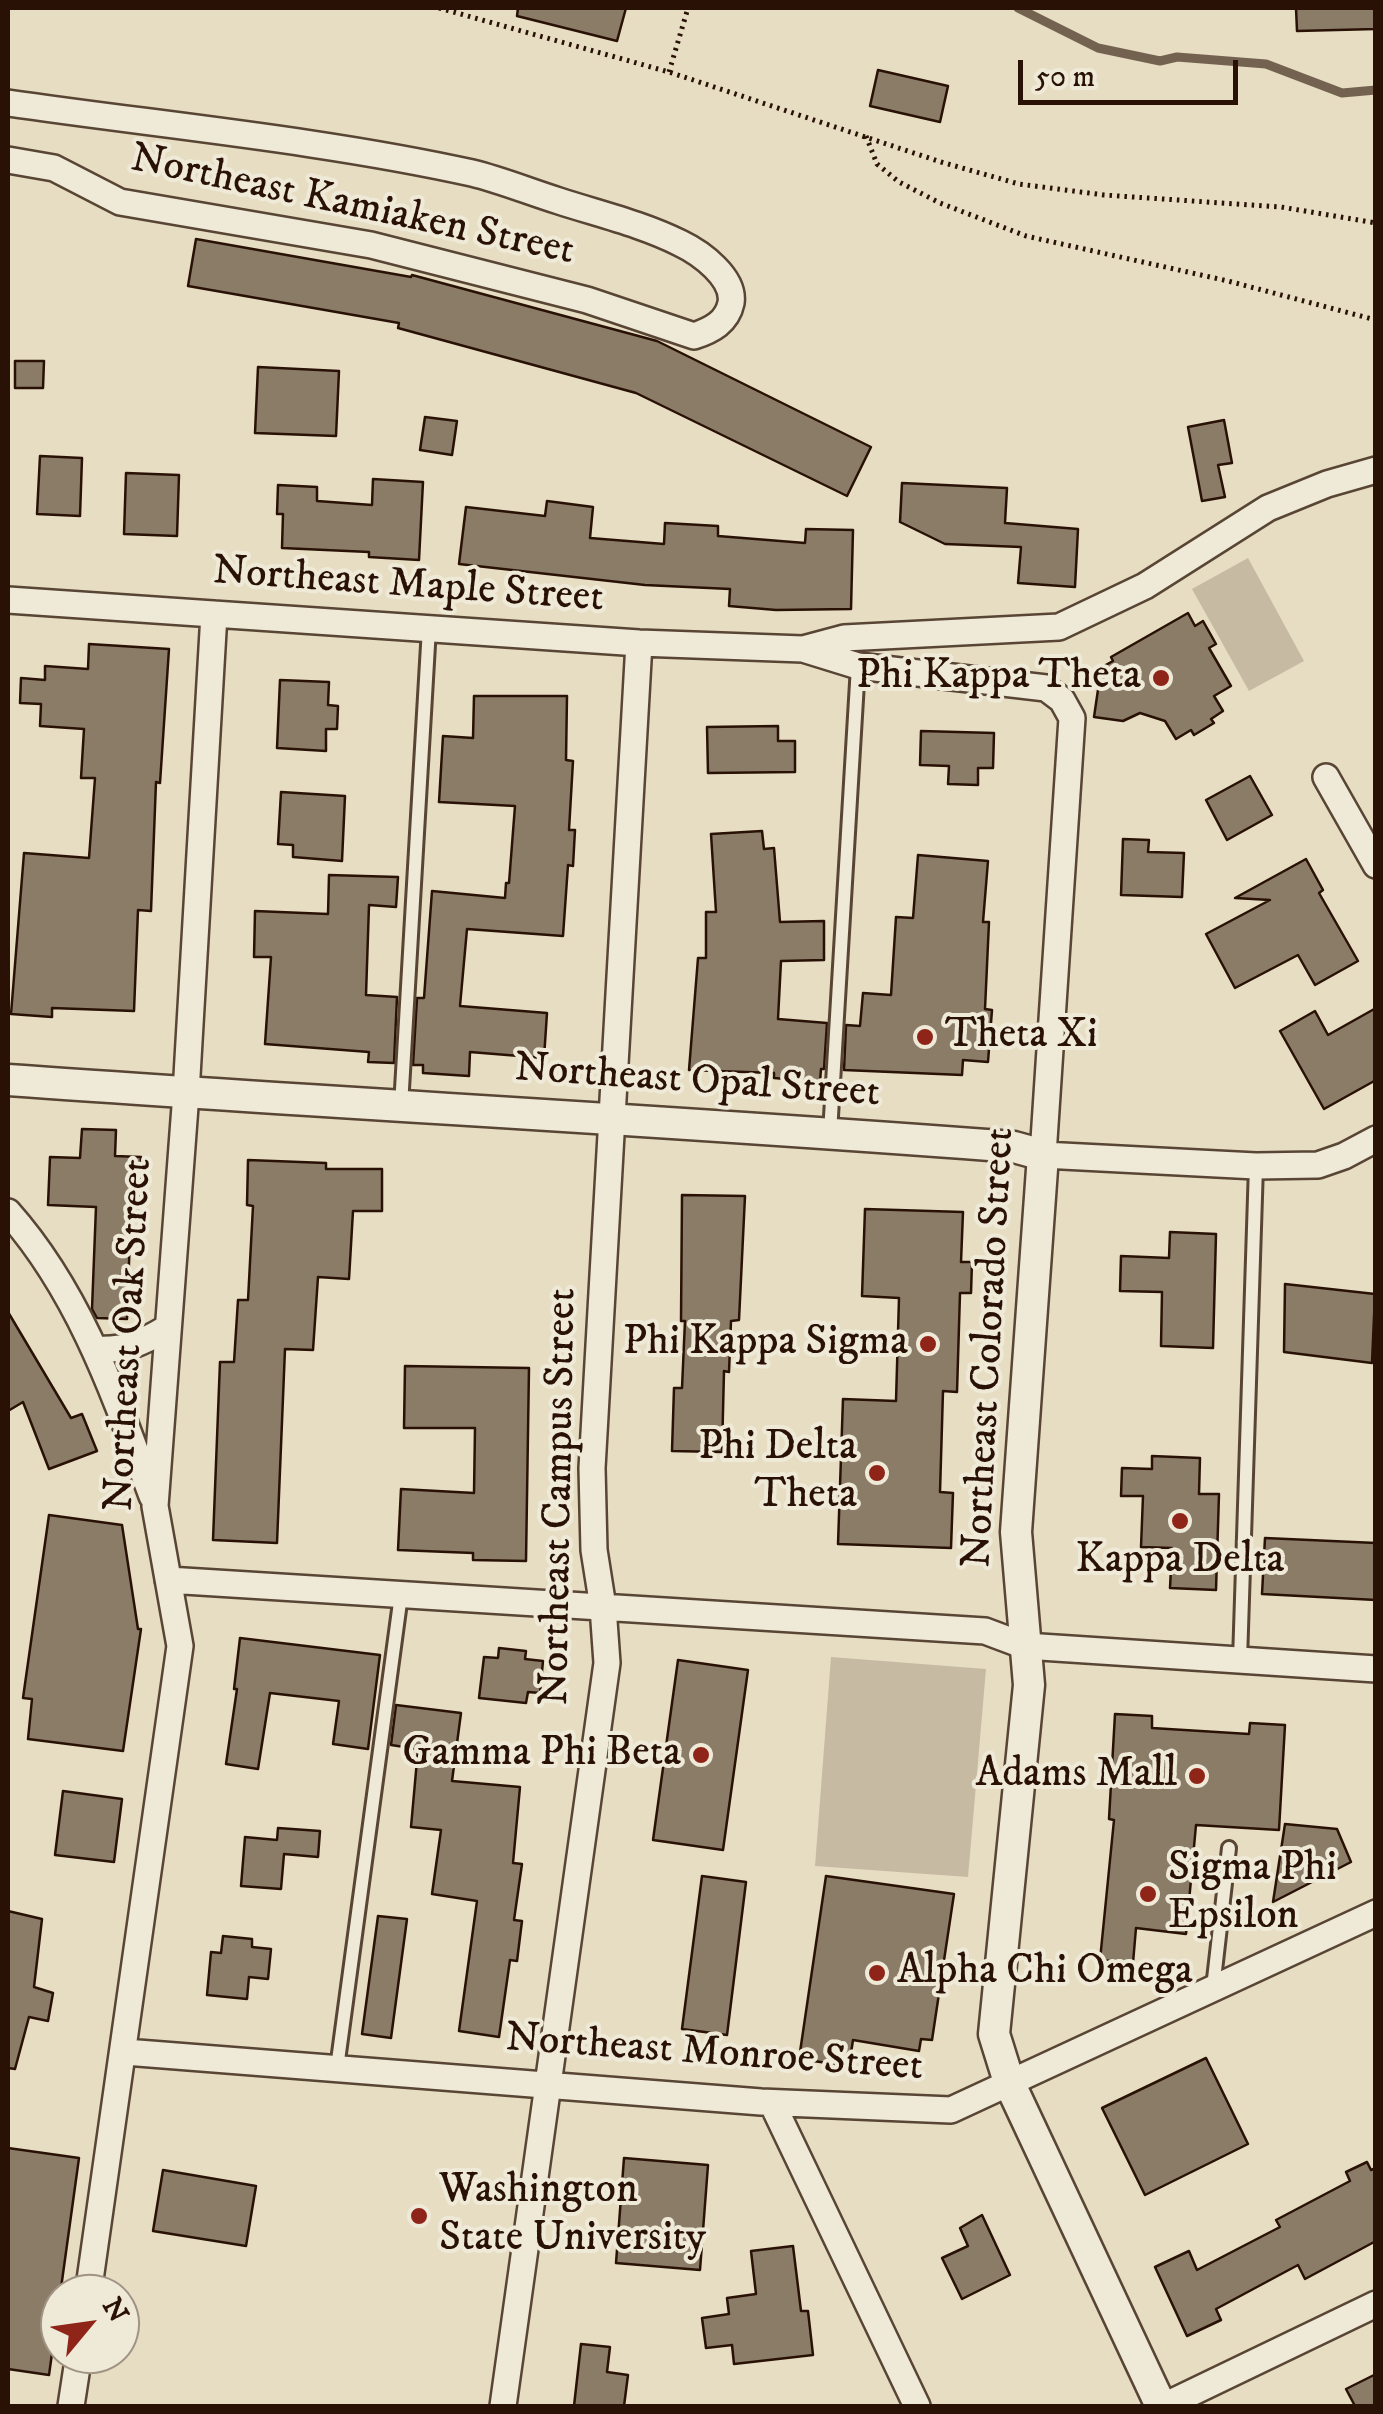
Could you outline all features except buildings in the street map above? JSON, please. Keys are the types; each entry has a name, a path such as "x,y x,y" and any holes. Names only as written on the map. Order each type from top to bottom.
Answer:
{"street":[{"name":"Northeast Kamiaken Street","path":"8,103 324,148 474,174 684,244 727,282 732,294 729,314 718,326 694,336 587,300 372,245 120,202 54,168 8,160"},
{"name":"Northeast Maple Street","path":"803,649 844,638 1059,627 1145,586 1268,508 1327,484 1376,470"},
{"name":"Northeast Maple Street","path":"8,600 639,643 803,649 858,666 1046,688"},
{"name":"Northeast Oak Street","path":"91,2274 180,1646 155,1506 186,1093 214,614"},
{"name":"Northeast Campus Street","path":"503,2406 608,1663 604,1606 594,1550 592,1468 639,643"},
{"name":"Northeast Colorado Street","path":"1046,688 1062,700 1072,718 1016,1532 1029,1685 994,2034 1010,2082 1162,2406"},
{"path":"1326,777 1376,865"},
{"name":"Northeast Opal Street","path":"8,1080 400,1108 830,1132 1014,1147 1043,1155 1256,1166 1318,1165 1376,1139"},
{"path":"8,1212 30,1237 65,1290 96,1349 155,1506"},
{"path":"96,1349 118,1351 139,1345 168,1328"},
{"path":"168,1580 985,1631 1026,1646 1376,1669"},
{"name":"Northeast Monroe Street","path":"125,2052 772,2103 951,2110 1376,1913"},
{"path":"772,2103 917,2406"},
{"path":"1162,2406 1376,2304"},
{"path":"72,2406 76,2374"}],"lane":[{"path":"400,1108 429,628"},
{"path":"830,1132 858,666"},
{"path":"1240,1660 1256,1166"},
{"path":"338,2068 401,1595"},
{"path":"1213,1990 1229,1848"}],"path":[{"path":"440,8 669,72 1019,184 1281,207 1376,223"},
{"path":"669,72 688,8"},
{"path":"866,136 878,164 899,182 940,203 1026,236 1228,281 1376,320"}],"shaded area":[{"path":"1248,558 1304,661 1249,691 1192,589"},
{"path":"831,1657 986,1669 968,1877 815,1866"}],"waterway":[{"path":"1018,8 1098,48 1160,61 1177,57 1266,64 1342,93 1376,90"}],"place":[{"name":"Phi Kappa Theta","path":"1161,678"},
{"name":"Theta Xi","path":"925,1037"},
{"name":"Phi Kappa Sigma","path":"928,1344"},
{"name":"Phi Delta Theta","path":"877,1473"},
{"name":"Kappa Delta","path":"1180,1521"},
{"name":"Gamma Phi Beta","path":"701,1755"},
{"name":"Adams Mall","path":"1197,1776"},
{"name":"Sigma Phi Epsilon","path":"1148,1894"},
{"name":"Alpha Chi Omega","path":"877,1973"},
{"name":"Washington State University","path":"419,2216"}]}
